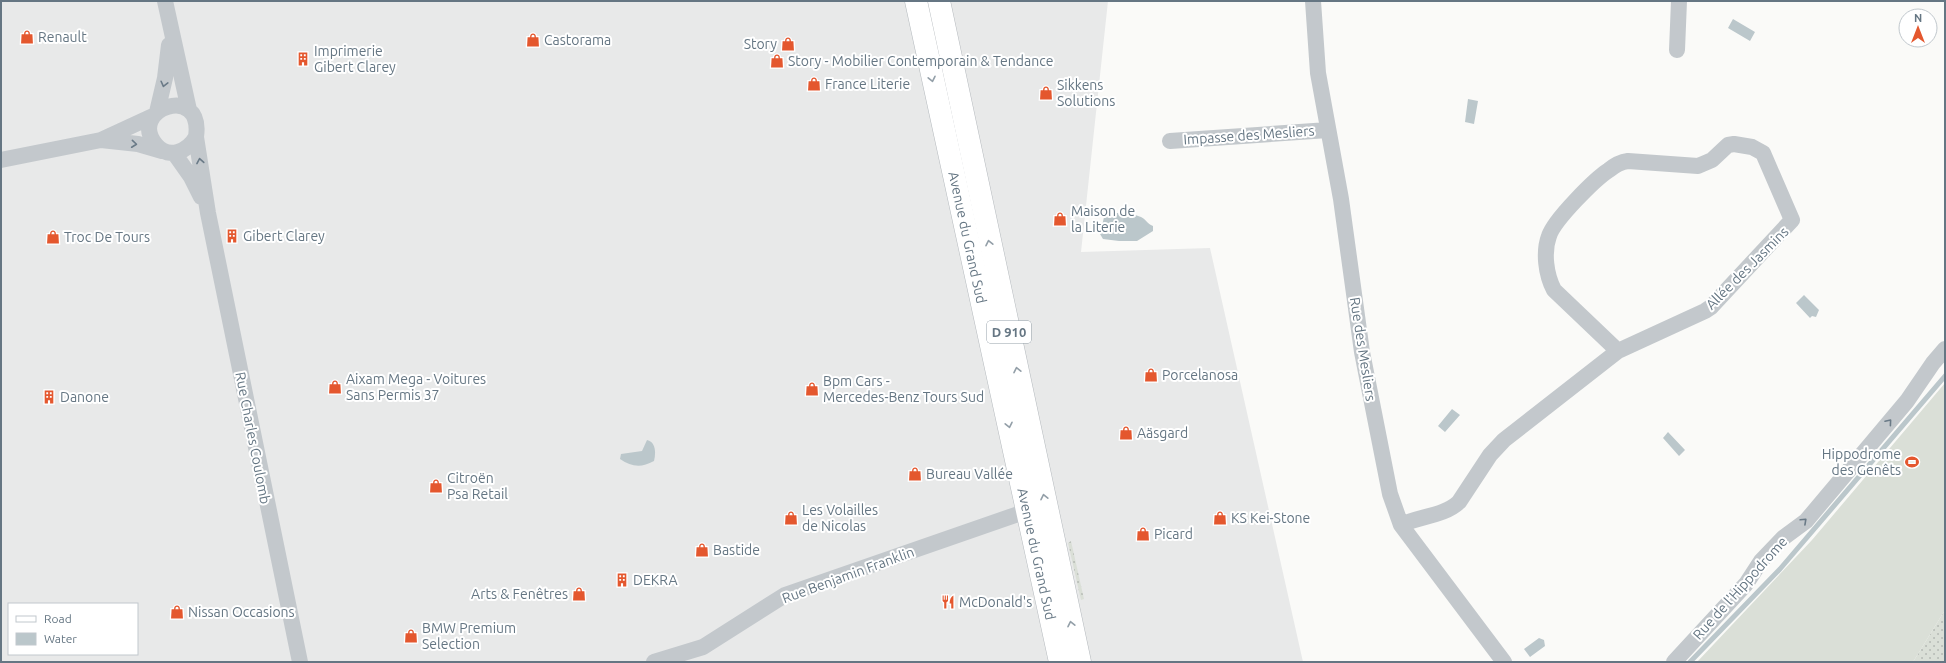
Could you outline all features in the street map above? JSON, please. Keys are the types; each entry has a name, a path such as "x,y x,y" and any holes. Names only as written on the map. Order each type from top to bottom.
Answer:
{"main road":[{"name":"Avenue du Grand Sud","path":"916,1 1060,662"},
{"name":"Avenue du Grand Sud","path":"939,1 1080,662"}],"street":[{"name":"Rue Charles Coulomb","path":"165,1 189,110 195,118 198,127 196,137 208,213 300,662"},
{"name":"Rue des Mesliers","path":"1313,1 1318,73 1341,199 1362,352 1390,494 1401,525 1504,662"},
{"path":"1677,50 1679,1"},
{"name":"Rue Charles Coulomb","path":"171,31 165,78 155,114 150,124 150,132 153,141 158,147 170,152 192,177 208,213"},
{"path":"1,160 101,140 155,114 164,107 172,105 181,106 189,110"},
{"name":"Impasse des Mesliers","path":"1170,141 1328,130"},
{"path":"101,140 138,144 170,152 183,151 191,145 196,137"},
{"name":"Allée des Jasmins","path":"1401,525 1452,508 1459,502 1490,455 1504,440 1618,351 1705,312 1790,224 1792,217 1763,153 1760,150 1740,144 1728,145 1712,160 1698,166 1628,161 1621,162 1607,171 1572,205 1556,224 1549,235 1546,248 1547,270 1550,284 1554,290 1618,351"},
{"name":"Rue de l'Hippodrome","path":"1674,662 1746,584 1761,561 1783,538 1806,521 1907,400 1933,363 1945,349"},
{"name":"Rue Benjamin Franklin","path":"654,662 703,647 785,595 1027,512"}],"shaded area":[{"path":"1,1 1108,1 1081,252 1210,248 1303,662 1,662"},
{"name":"Hippodrome des Genêts","path":"1945,383 1945,610 1913,662 1697,662 1812,540"},
{"path":"1071,541 1084,599 1081,600 1068,543"},
{"path":"1945,610 1945,662 1913,662"}],"water":[{"path":"1733,19 1755,32 1750,41 1728,28"},
{"path":"1468,99 1478,101 1474,124 1465,122"},
{"path":"1105,213 1137,215 1153,226 1153,231 1137,241 1103,239 1100,234"},
{"path":"1804,295 1819,310 1816,317 1812,316 1810,318 1796,303"},
{"path":"1452,409 1460,415 1445,432 1438,426"},
{"path":"1668,432 1685,450 1679,456 1663,438"},
{"path":"647,440 654,445 654,461 645,465 637,466 620,459 621,454 642,451"},
{"path":"1539,638 1544,640 1545,646 1530,657 1524,649"}],"waterway":[{"path":"1690,662 1780,569 1945,376"}],"place":[{"name":"Renault","path":"27,37"},
{"name":"Castorama","path":"533,40"},
{"name":"Story","path":"788,44"},
{"name":"Imprimerie Gibert Clarey","path":"303,59"},
{"name":"Story - Mobilier Contemporain & Tendance","path":"777,61"},
{"name":"France Literie","path":"814,84"},
{"name":"Sikkens Solutions","path":"1046,93"},
{"name":"Maison de la Literie","path":"1060,219"},
{"name":"Gibert Clarey","path":"232,236"},
{"name":"Troc De Tours","path":"53,237"},
{"name":"Porcelanosa","path":"1151,375"},
{"name":"Aixam Mega - Voitures Sans Permis 37","path":"335,387"},
{"name":"Bpm Cars - Mercedes-Benz Tours Sud","path":"812,389"},
{"name":"Danone","path":"49,397"},
{"name":"Aäsgard","path":"1126,433"},
{"name":"Hippodrome des Genêts","path":"1912,462"},
{"name":"Bureau Vallée","path":"915,474"},
{"name":"Citroën Psa Retail","path":"436,486"},
{"name":"Les Volailles de Nicolas","path":"791,518"},
{"name":"KS Kei-Stone","path":"1220,518"},
{"name":"Picard","path":"1143,534"},
{"name":"Bastide","path":"702,550"},
{"name":"DEKRA","path":"622,580"},
{"name":"Arts & Fenêtres","path":"579,594"},
{"name":"McDonald's","path":"948,602"},
{"name":"Nissan Occasions","path":"177,612"},
{"name":"BMW Premium Selection","path":"411,636"}]}
